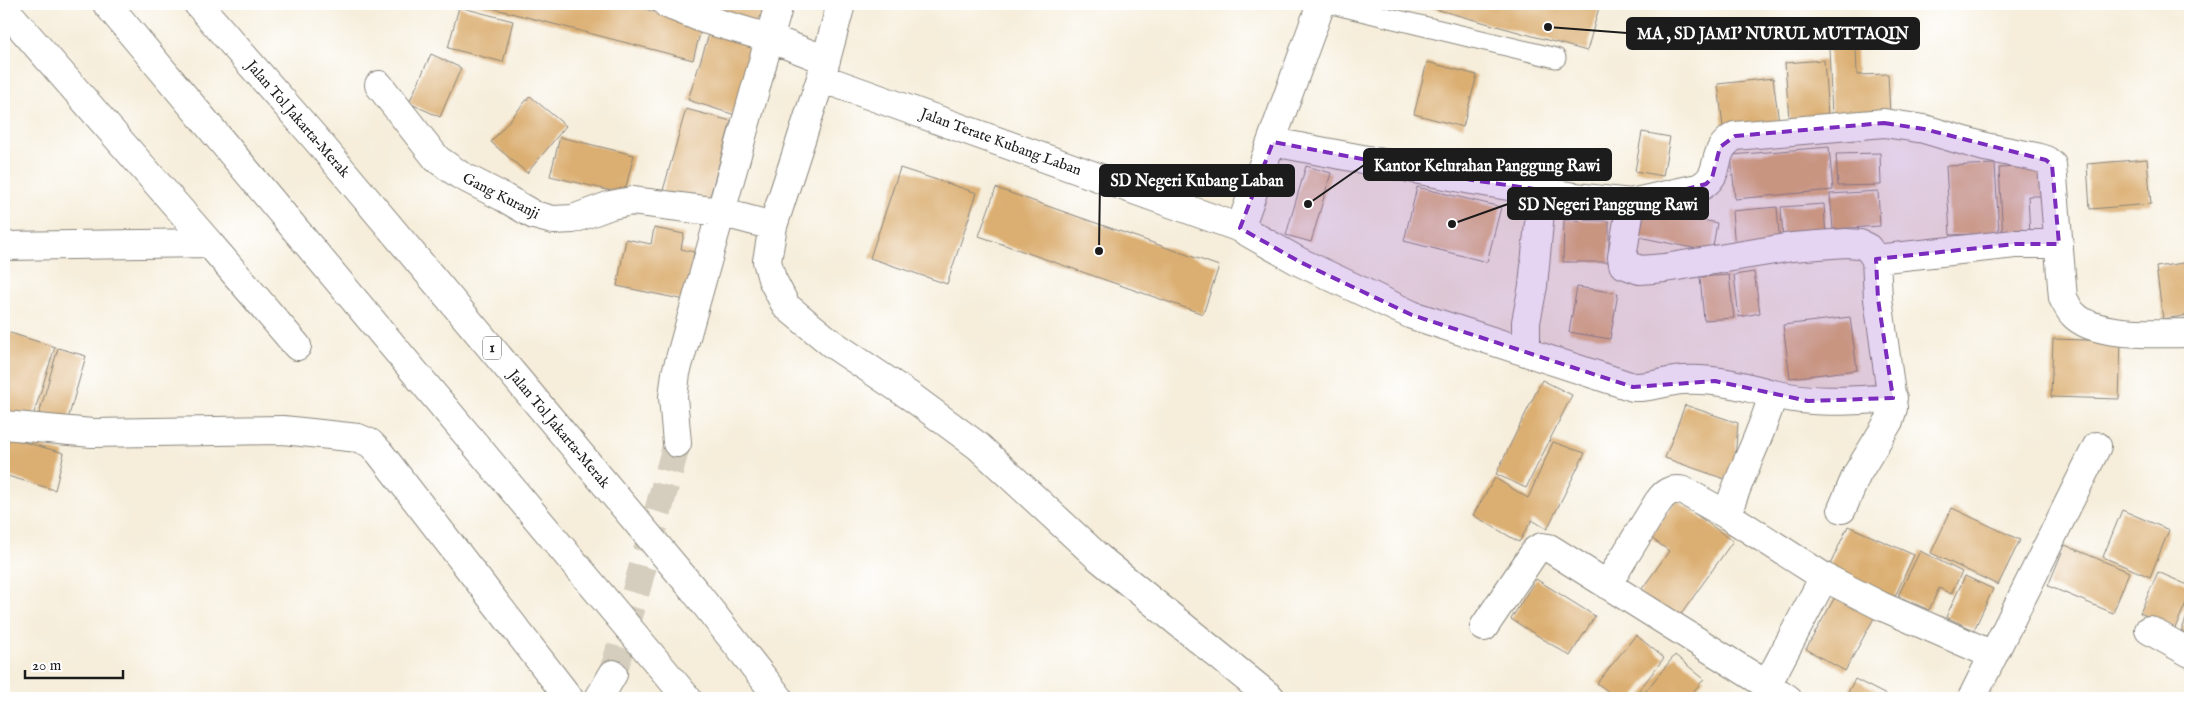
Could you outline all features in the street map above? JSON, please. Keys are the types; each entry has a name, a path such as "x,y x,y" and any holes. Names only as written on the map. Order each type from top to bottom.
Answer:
{"main road":[{"path":"107,4 688,698"},
{"name":"Jalan Tol Jakarta–Merak","path":"198,4 316,139 694,590 779,698"},
{"name":"Jalan Terate Kubang Laban","path":"667,4 704,19 772,39 817,63 1240,228 1300,262 1412,315 1633,387 1643,388 1683,380 1715,381 1808,401 1825,402 1893,398"},
{"path":"677,443 673,397 676,374 772,39 779,4"},
{"path":"841,4 817,63 761,223 772,280 786,306 830,343 913,398 978,446 1099,558 1271,698"},
{"path":"1240,228 1273,142 1321,4"},
{"path":"4,8 297,346"},
{"name":"Gang Kuranji","path":"379,85 437,159 460,175 534,215 554,220 573,219 611,205 632,201 722,213 761,223"},
{"path":"1273,142 1575,198 1632,202 1698,188 1706,184 1712,178 1720,147 1735,136 1884,123 1924,129 1985,147 2046,160 2052,165 2063,298 2074,316 2092,326 2133,334 2190,333"},
{"path":"1526,351 1526,322 1533,286 1542,191"},
{"path":"1632,202 1622,257 1623,264 1640,270 1665,268 1792,247 1846,243 1860,244 1868,248 1876,259 1878,299 1893,408 1889,421 1857,474 1842,509"},
{"path":"4,246 209,243"},
{"path":"1876,259 2015,244 2059,244"},
{"path":"1727,515 1773,394"},
{"path":"4,425 92,433 283,430 358,438 370,443 379,452 569,698"},
{"path":"1972,698 2097,446"},
{"path":"1607,585 1658,502 1668,491 1684,491 1727,515 1824,577 1881,606 1993,655"},
{"path":"1484,627 1527,562 1536,550 1542,547 1557,552 1777,692 1824,577"},
{"path":"2150,630 2190,653"},
{"path":"598,698 613,674"}],"lane":[{"path":"1332,4 1556,58"}],"highlighted area":[{"path":"1884,123 1924,129 2046,160 2052,165 2059,244 2015,244 1876,259 1878,299 1893,398 1808,401 1715,381 1633,387 1412,315 1300,262 1240,228 1273,142 1472,180 1631,203 1706,184 1712,178 1720,147 1735,136"}],"building":[{"path":"476,4 628,4 702,26 693,60"},
{"path":"691,4 769,4 759,30"},
{"path":"1417,4 1600,4 1587,51"},
{"path":"459,7 513,21 503,62 448,48"},
{"path":"710,31 757,46 735,115 688,100"},
{"path":"1856,47 1857,75 1888,74 1890,115 1832,117 1829,48"},
{"path":"431,54 461,68 440,117 409,103"},
{"path":"1824,60 1828,117 1789,120 1785,63"},
{"path":"1427,62 1477,75 1463,127 1414,114"},
{"path":"1773,78 1779,122 1723,127 1718,84"},
{"path":"530,96 566,126 527,173 491,142"},
{"path":"686,109 731,121 707,207 662,194"},
{"path":"1642,132 1670,137 1663,176 1635,171"},
{"path":"560,137 634,155 624,194 550,176"},
{"path":"1829,147 1833,190 1735,199 1731,155"},
{"path":"1880,153 1881,185 1838,186 1836,154"},
{"path":"2147,159 2151,204 2090,209 2087,164"},
{"path":"1995,164 1999,233 1950,235 1946,166"},
{"path":"1306,166 1331,173 1311,242 1286,235"},
{"path":"2044,166 2046,196 2028,196 2030,235 2003,237 1999,168"},
{"path":"900,168 977,193 947,284 870,258"},
{"path":"1417,187 1501,207 1487,262 1404,241"},
{"path":"996,188 1219,266 1203,314 979,236"},
{"path":"1878,191 1880,226 1833,229 1830,194"},
{"path":"1824,204 1826,238 1783,241 1781,207"},
{"path":"1777,207 1780,246 1735,249 1732,211"},
{"path":"1645,208 1717,223 1712,252 1639,237"},
{"path":"1564,220 1609,221 1609,262 1563,262"},
{"path":"654,228 684,234 681,249 694,252 685,300 617,286 626,239 651,244"},
{"path":"2190,262 2190,315 2163,319 2156,267"},
{"path":"1754,272 1760,313 1739,317 1734,275"},
{"path":"1729,275 1734,318 1704,320 1700,277"},
{"path":"1577,287 1618,293 1610,339 1569,332"},
{"path":"1850,317 1857,370 1790,378 1783,325"},
{"path":"4,331 55,347 32,419 4,410"},
{"path":"2053,339 2121,341 2119,399 2051,397"},
{"path":"58,348 86,356 66,426 38,418"},
{"path":"1542,380 1572,395 1526,488 1496,474"},
{"path":"1685,405 1738,423 1733,482 1665,458"},
{"path":"9,438 64,453 55,490 4,475 4,457"},
{"path":"1553,442 1585,453 1547,529 1532,520 1519,542 1473,515 1495,478 1528,498"},
{"path":"1676,500 1733,541 1677,620 1639,593 1669,551 1650,537"},
{"path":"1952,508 2020,540 1998,585 1931,553"},
{"path":"2122,510 2169,530 2150,577 2103,557"},
{"path":"1848,526 1914,555 1894,599 1828,569"},
{"path":"2065,545 2129,572 2113,613 2048,586"},
{"path":"1920,551 1962,572 1951,594 1939,588 1929,610 1898,596"},
{"path":"2158,572 2190,586 2190,594 2175,628 2140,613"},
{"path":"1965,576 1993,589 1974,630 1946,617"},
{"path":"1536,579 1595,616 1570,656 1511,619"},
{"path":"1835,597 1874,618 1845,671 1806,649"},
{"path":"2190,608 2190,639 2180,635"},
{"path":"1636,635 1664,658 1633,698 1617,698 1597,683"},
{"path":"1675,655 1704,679 1688,698 1640,698"},
{"path":"1855,679 1892,698 1845,698"}],"tunnel":[{"path":"613,674 677,443"}],"place":[{"name":"MA , SD JAMI' NURUL MUTTAQIN","path":"1548,27"},
{"name":"Kantor Kelurahan Panggung Rawi","path":"1308,204"},
{"name":"SD Negeri Panggung Rawi","path":"1452,224"},
{"name":"SD Negeri Kubang Laban","path":"1099,251"}]}
